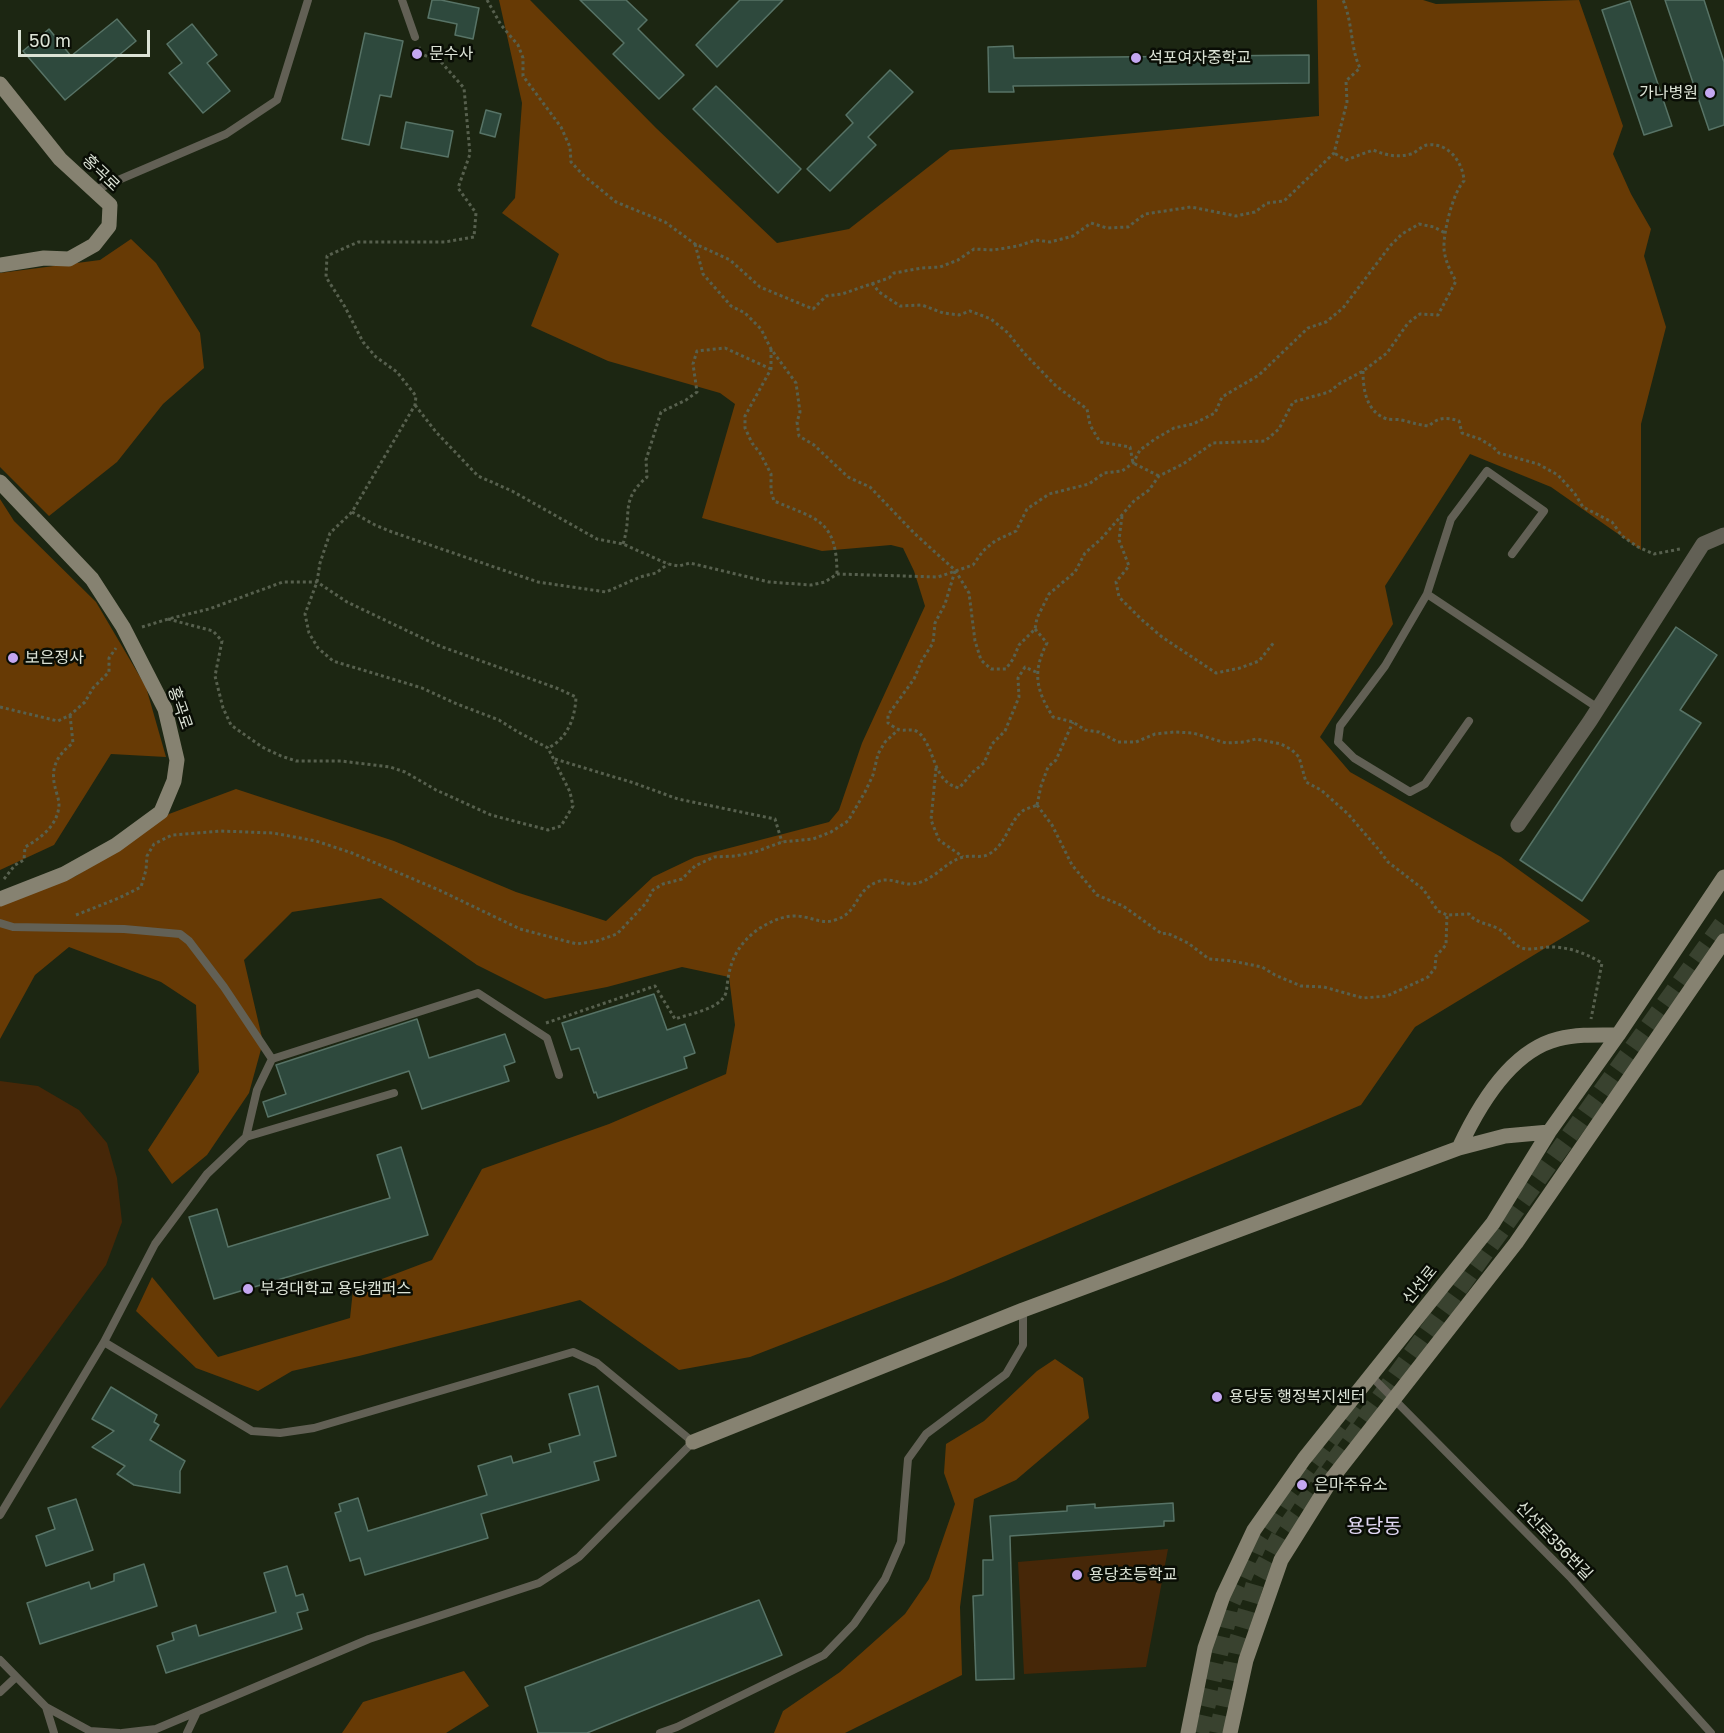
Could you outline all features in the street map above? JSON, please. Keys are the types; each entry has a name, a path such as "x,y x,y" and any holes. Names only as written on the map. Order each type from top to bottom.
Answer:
{"street":[{"name":"홍곡로","path":"0,84 60,159 110,206 109,226 94,245 69,259 44,258 0,265"},
{"name":"홍곡로","path":"0,482 92,579 128,637 165,709 177,760 174,781 160,812 116,845 64,874 0,899"},
{"path":"1518,825 1598,708 1703,544 1724,535"},
{"name":"신선로","path":"1188,1733 1205,1648 1223,1596 1254,1530 1304,1459 1493,1223 1549,1132 1618,1035 1724,877"},
{"path":"1230,1733 1246,1660 1281,1560 1333,1477 1516,1243 1724,941"},
{"path":"1459,1148 1472,1120 1492,1090 1512,1067 1539,1046 1558,1039 1588,1035 1618,1035"},
{"path":"693,1442 1023,1310 1459,1148 1504,1136 1549,1132"}],"lane":[{"path":"95,190 226,134 277,100 308,0"},
{"path":"402,0 415,37"},
{"path":"1469,721 1425,784 1410,792 1354,758 1338,742 1340,726 1385,666 1427,594 1451,519 1487,471 1544,510 1512,554"},
{"path":"1427,594 1598,708"},
{"path":"0,922 13,927 124,929 180,934 189,941 224,987 272,1059"},
{"path":"246,1137 257,1090 272,1059 478,993 547,1038 559,1075"},
{"path":"0,1515 104,1342 155,1244 207,1174 246,1137 394,1093"},
{"path":"660,1733 677,1727 824,1655 854,1624 885,1579 902,1542 908,1459 926,1434 1006,1374 1023,1345 1023,1310"},
{"path":"0,1660 46,1707 90,1731 121,1733 156,1729 369,1639 539,1583 579,1557 693,1442 597,1363 573,1352 314,1428 280,1433 252,1431 104,1342"},
{"name":"신선로356번길","path":"1370,1375 1571,1578 1711,1733"},
{"path":"0,1692 16,1677"},
{"path":"46,1707 54,1733"},
{"path":"187,1733 196,1713"}],"path":[{"path":"487,0 501,24 518,45 523,58 523,76 561,127 570,147 571,162 583,175 616,202 665,222 695,244 730,260 760,287 813,309 826,296 842,294 889,278 894,273 922,267 940,267 958,260 974,249 993,250 1036,240 1050,242 1073,236 1091,223 1107,228 1128,227 1145,214 1191,207 1236,216 1255,212 1267,203 1284,201 1334,153 1347,102 1347,81 1360,68 1354,56 1353,38 1343,0"},
{"path":"168,619 213,631 222,640 215,676 223,708 231,725 248,738 281,756 296,761 341,761 390,767 405,772 435,790 491,815 548,830 561,826 573,806 570,792 548,748 499,720 422,688 333,661 318,648 309,633 305,614 317,582 320,563 330,533 352,512 415,405 416,396 397,372 376,357 363,342 345,307 326,278 327,256 358,242 445,242 474,237 476,213 458,188 470,154 464,88 441,63 422,54 415,37"},
{"path":"695,244 703,274 731,306 745,314 761,329 771,349 796,382 800,412 797,422 799,436 814,445 848,477 870,487 915,534 955,570 969,593 975,641 981,660 991,669 1006,669 1019,645 1035,628 1037,618 1049,594 1075,572 1085,553 1134,501 1149,490 1159,476 1183,464 1213,443 1265,441 1279,429 1293,402 1329,392 1363,371 1387,353 1408,323 1420,314 1438,315 1456,281 1449,269 1444,249 1445,233 1458,187 1464,181 1463,172 1452,152 1442,146 1426,146 1411,154 1389,156 1373,150 1346,160 1334,153"},
{"path":"415,405 436,432 478,476 513,492 597,539 623,544 668,564 679,566 690,563 750,579 811,585 825,582 837,574 938,577 973,565 995,541 1016,531 1027,509 1049,494 1089,484 1104,473 1122,471 1133,463 1140,450 1155,439 1174,428 1193,424 1215,413 1222,397 1259,375 1308,328 1326,322 1343,308 1390,246 1402,234 1419,224 1434,226 1445,233"},
{"path":"872,283 879,292 900,306 922,305 943,313 959,315 970,311 991,319 1008,333 1056,386 1087,409 1090,425 1100,442 1130,447 1133,463"},
{"path":"623,544 628,529 628,498 647,477 646,460 661,412 697,392 693,364 696,351 725,348 771,369"},
{"path":"771,349 771,369 745,416 745,428 771,474 771,491 774,501 824,523 837,561 837,574"},
{"path":"1363,371 1366,399 1373,409 1387,419 1400,419 1413,425 1429,426 1434,421 1449,417 1459,421 1462,433 1480,439 1498,453 1538,464 1558,475 1583,507 1612,522 1622,536 1638,547 1654,554 1703,544"},
{"path":"1133,463 1159,476"},
{"path":"352,512 392,532 538,582 560,587 606,592 640,577 656,573 668,564"},
{"path":"1122,514 1119,540 1129,566 1116,582 1119,597 1162,637 1216,673 1259,661 1275,641"},
{"path":"955,570 945,604 935,623 933,643 922,660 914,680 888,715 888,723 898,730 914,729 921,735 941,777 948,786 959,788 984,763 992,744 1005,731 1019,697 1018,678 1025,667 1036,672"},
{"path":"0,707 58,721 70,715 85,702 93,688 109,672 109,658 118,645 133,631 209,609 283,582 317,582 347,602 437,645 576,697 575,713 567,732 556,744 548,748"},
{"path":"1035,628 1047,643 1036,672 1042,699 1053,717 1073,722 1085,730 1099,732 1118,741 1136,742 1155,735 1174,732 1192,733 1226,743 1256,739 1281,744 1299,757 1306,782 1321,790 1348,814 1388,862 1422,889 1438,911 1447,915 1469,914 1474,921 1488,924 1506,933 1515,945 1525,949 1555,947 1586,954 1602,963 1588,1035"},
{"path":"0,885 15,865 24,860 25,847 38,839 55,820 59,804 54,782 54,768 60,752 73,743 70,715"},
{"path":"531,1028 655,986 675,1019 707,1008 725,996 731,962 742,945 755,932 774,920 804,917 832,922 854,908 858,897 866,888 877,882 886,879 912,884 933,877 963,857 986,856 1005,838 1023,810 1037,805 1048,767 1056,760 1073,722"},
{"path":"51,928 62,921 141,887 147,856 154,844 172,835 194,832 246,831 316,841 336,850 352,853 439,890 520,929 578,944 597,941 617,934 646,903 653,890 663,884 682,879 695,866 714,857 735,856 755,852 782,842 813,839 831,832 848,821 873,775 878,754 885,742 898,730"},
{"path":"554,759 617,777 678,799 775,819 782,842"},
{"path":"936,765 931,820 939,840 963,857"},
{"path":"1037,805 1052,825 1072,865 1097,895 1123,906 1161,934 1167,933 1188,943 1209,959 1262,967 1300,986 1324,987 1363,998 1373,998 1387,996 1428,978 1435,968 1436,956 1446,945 1447,915"}],"shaded area":[{"path":"499,0 530,0 656,128 777,243 849,229 950,150 1319,116 1317,0 1423,0 1436,4 1579,0 1623,126 1613,154 1631,194 1651,229 1644,256 1666,327 1641,424 1641,550 1551,487 1470,454 1385,586 1393,624 1320,737 1350,772 1501,857 1590,921 1415,1027 1361,1105 946,1281 750,1357 679,1370 580,1300 292,1371 258,1391 196,1368 136,1311 152,1277 218,1357 350,1318 353,1290 432,1260 482,1169 609,1124 726,1074 735,1025 729,977 682,967 607,987 545,999 477,965 381,898 292,912 244,960 263,1042 249,1093 207,1155 172,1184 148,1150 199,1072 196,1005 161,982 69,947 35,975 0,1039 0,905 76,876 169,814 236,789 394,841 516,892 606,921 653,877 695,857 829,822 839,810 862,743 925,606 914,571 903,548 891,545 822,551 702,518 735,404 720,393 608,361 531,326 559,254 502,213 515,198 522,103"},
{"path":"131,239 156,263 200,333 204,368 163,404 117,462 49,516 0,467 0,273 100,260"},
{"path":"0,499 14,521 96,602 146,687 166,757 111,754 54,845 0,870"},
{"path":"0,1081 38,1086 79,1110 107,1143 117,1178 122,1222 106,1265 0,1409"},
{"path":"1055,1359 1083,1378 1089,1418 1016,1480 974,1499 960,1607 962,1675 845,1733 774,1733 783,1711 840,1672 905,1614 929,1579 955,1504 944,1473 946,1444 984,1421 1037,1371"},
{"path":"1168,1549 1146,1667 1024,1674 1018,1562"},
{"path":"464,1671 489,1706 446,1733 342,1733 363,1702"}],"building":[{"path":"432,0 479,8 473,39 455,35 457,24 428,18"},
{"path":"580,0 626,0 647,20 638,29 684,75 659,99 613,54 624,43"},
{"path":"740,0 783,0 717,67 696,45"},
{"name":"가나병원","path":"1665,0 1704,0 1724,62 1724,125 1709,130"},
{"path":"1630,1 1672,126 1644,135 1602,10"},
{"path":"117,19 136,41 65,100 23,51 49,29 71,56"},
{"path":"192,24 217,55 207,63 230,91 203,113 169,73 182,63 167,44"},
{"path":"365,33 403,41 391,97 380,95 369,145 342,139"},
{"path":"1013,46 1014,58 1309,55 1309,83 1013,86 1014,92 989,92 988,47"},
{"path":"890,70 913,92 868,137 876,145 830,191 807,169 853,123 846,115"},
{"path":"716,86 801,169 778,193 693,109"},
{"path":"486,110 501,114 495,137 480,133"},
{"path":"406,122 453,131 448,157 401,148"},
{"path":"1676,627 1717,655 1680,710 1701,723 1582,901 1520,860"},
{"path":"654,994 667,1030 685,1024 695,1053 684,1057 687,1068 598,1098 596,1092 594,1093 579,1048 571,1050 562,1023"},
{"path":"417,1019 429,1058 505,1034 515,1062 504,1066 509,1081 422,1109 409,1071 268,1117 263,1102 286,1094 276,1065"},
{"path":"401,1147 428,1235 214,1299 189,1217 217,1209 228,1247 390,1198 377,1155"},
{"path":"598,1386 616,1456 594,1462 599,1480 481,1514 488,1538 365,1575 360,1558 350,1561 335,1513 341,1511 339,1504 358,1498 368,1531 487,1495 478,1466 511,1456 513,1463 551,1452 549,1444 580,1435 569,1394"},
{"path":"111,1387 157,1415 154,1422 159,1425 150,1440 185,1461 180,1471 180,1493 134,1485 117,1474 125,1466 92,1447 114,1431 92,1419"},
{"path":"76,1499 93,1550 46,1566 36,1536 55,1529 48,1508"},
{"path":"1173,1503 1174,1521 1164,1521 1164,1526 1010,1536 1014,1679 976,1680 973,1596 983,1595 983,1560 993,1560 990,1516 1067,1511 1067,1506 1095,1504 1095,1508"},
{"path":"144,1564 157,1606 40,1644 27,1603 89,1582 91,1589 114,1581 114,1574"},
{"path":"287,1566 296,1596 303,1594 308,1610 297,1613 302,1629 166,1673 157,1646 174,1640 172,1633 196,1625 199,1636 276,1612 264,1573"},
{"path":"759,1600 782,1655 587,1733 538,1733 525,1687"}],"tunnel":[{"path":"1218,1733 1235,1651 1255,1583 1280,1536 1724,922"},
{"path":"1200,1733 1231,1604 1257,1546 1287,1499 1355,1406"}],"place":[{"name":"문수사","path":"417,54"},
{"name":"석포여자중학교","path":"1136,58"},
{"name":"가나병원","path":"1710,93"},
{"name":"보은정사","path":"13,658"},
{"name":"부경대학교 용당캠퍼스","path":"248,1289"},
{"name":"용당동 행정복지센터","path":"1217,1397"},
{"name":"은마주유소","path":"1302,1485"},
{"name":"용당초등학교","path":"1077,1575"}],"district":[{"name":"용당동","path":"1374,1527"}]}
